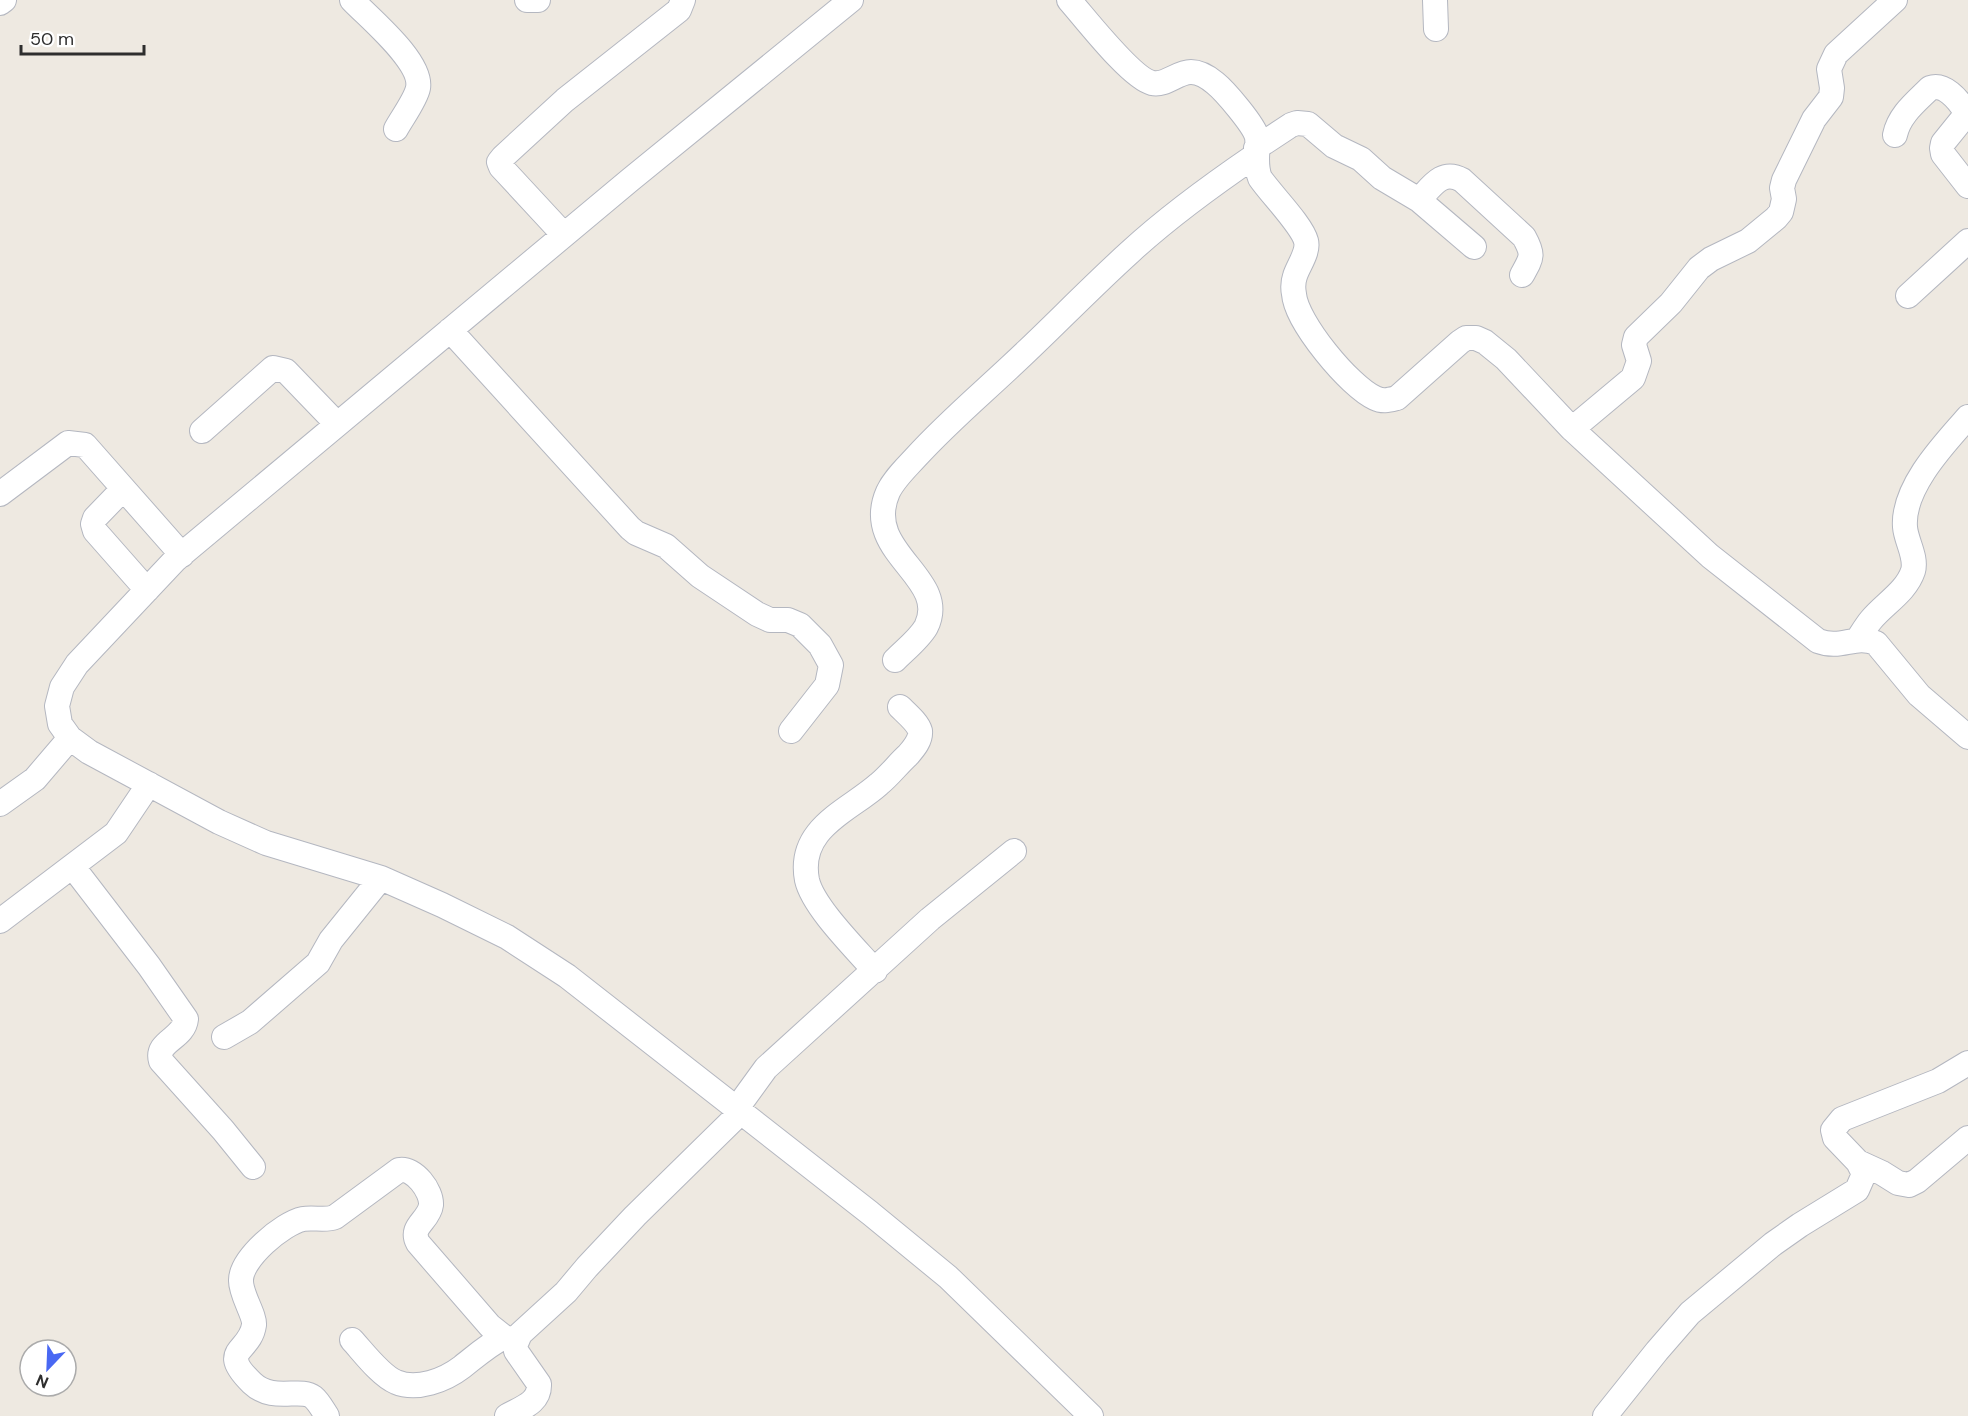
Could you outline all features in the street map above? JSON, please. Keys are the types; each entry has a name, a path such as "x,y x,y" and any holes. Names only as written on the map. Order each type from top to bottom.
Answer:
{"street":[{"path":"0,3 4,0"},
{"path":"352,0 403,52 416,73 419,85 417,92 396,129"},
{"path":"527,0 538,0"},
{"path":"564,235 501,167 499,162 565,100 679,10 683,0"},
{"path":"851,0 564,235 182,555 77,664 63,687 57,706 60,724 70,738 89,752 219,822 266,843 381,878 442,904 507,937 567,976 870,1213 948,1278 1091,1416"},
{"path":"1069,0 1136,76 1153,84 1163,83 1184,73 1192,72 1205,76 1217,84 1256,134 1256,170 1306,241 1306,249 1294,279 1294,297 1300,314 1316,341 1362,391 1376,399 1386,401 1397,398 1466,338 1476,338 1485,342 1506,359 1572,429 1710,555 1818,641 1834,645 1858,639 1876,643 1919,695 1968,737"},
{"path":"1435,0 1436,29"},
{"path":"1572,429 1633,378 1639,361 1634,345 1636,338 1671,303 1699,268 1711,259 1748,241 1776,218 1783,206 1784,180 1814,119 1831,97 1830,63 1836,54 1895,0"},
{"path":"1895,135 1897,125 1903,116 1930,88 1935,86 1946,90 1965,111 1961,121 1943,143 1943,154 1968,186"},
{"path":"895,660 925,629 930,604 925,588 887,539 883,526 882,511 896,479 948,424 1131,251 1197,196 1291,125 1308,124 1334,146 1361,159 1388,183 1419,200 1474,247"},
{"path":"1419,200 1444,176 1462,180 1524,237 1532,257 1522,275"},
{"path":"1908,296 1968,241"},
{"path":"450,330 630,528 666,546 700,576 757,614 770,620 788,620 800,626 820,645 831,665 827,685 791,731"},
{"path":"202,431 268,372 279,368 286,371 337,424"},
{"path":"1858,639 1871,620 1910,578 1914,568 1914,559 1907,544 1904,525 1913,489 1939,449 1968,417"},
{"path":"0,494 68,443 85,446 182,555"},
{"path":"123,489 95,518 93,524 95,531 147,590"},
{"path":"875,971 822,909 812,894 806,868 808,854 818,832 832,818 879,785 915,747 919,738 918,727 900,706"},
{"path":"5,792 35,779 70,738"},
{"path":"0,921 116,833 149,784"},
{"path":"352,1340 395,1382 426,1384 441,1380 461,1368 487,1346 520,1334 566,1292 635,1216 739,1110 766,1068 930,919 1014,851"},
{"path":"73,867 149,966 186,1019 181,1033 160,1052 161,1061 253,1167"},
{"path":"224,1037 250,1022 313,967 331,940 381,878"},
{"path":"1605,1416 1690,1313 1773,1244 1857,1190 1864,1174 1858,1162 1835,1138 1833,1130 1842,1119 1938,1081 1968,1063"},
{"path":"1858,1162 1898,1183 1909,1185 1917,1181 1968,1138"},
{"path":"327,1416 312,1397 306,1394 280,1395 260,1389 238,1367 236,1354 253,1328 254,1321 241,1278 246,1265 261,1247 291,1224 302,1219 335,1217 399,1170 408,1170 419,1178 430,1199 430,1209 415,1233 418,1243 483,1319 510,1338 516,1352 539,1384 539,1390 533,1402 507,1416"},
{"path":"272,1416 287,1395"}]}
